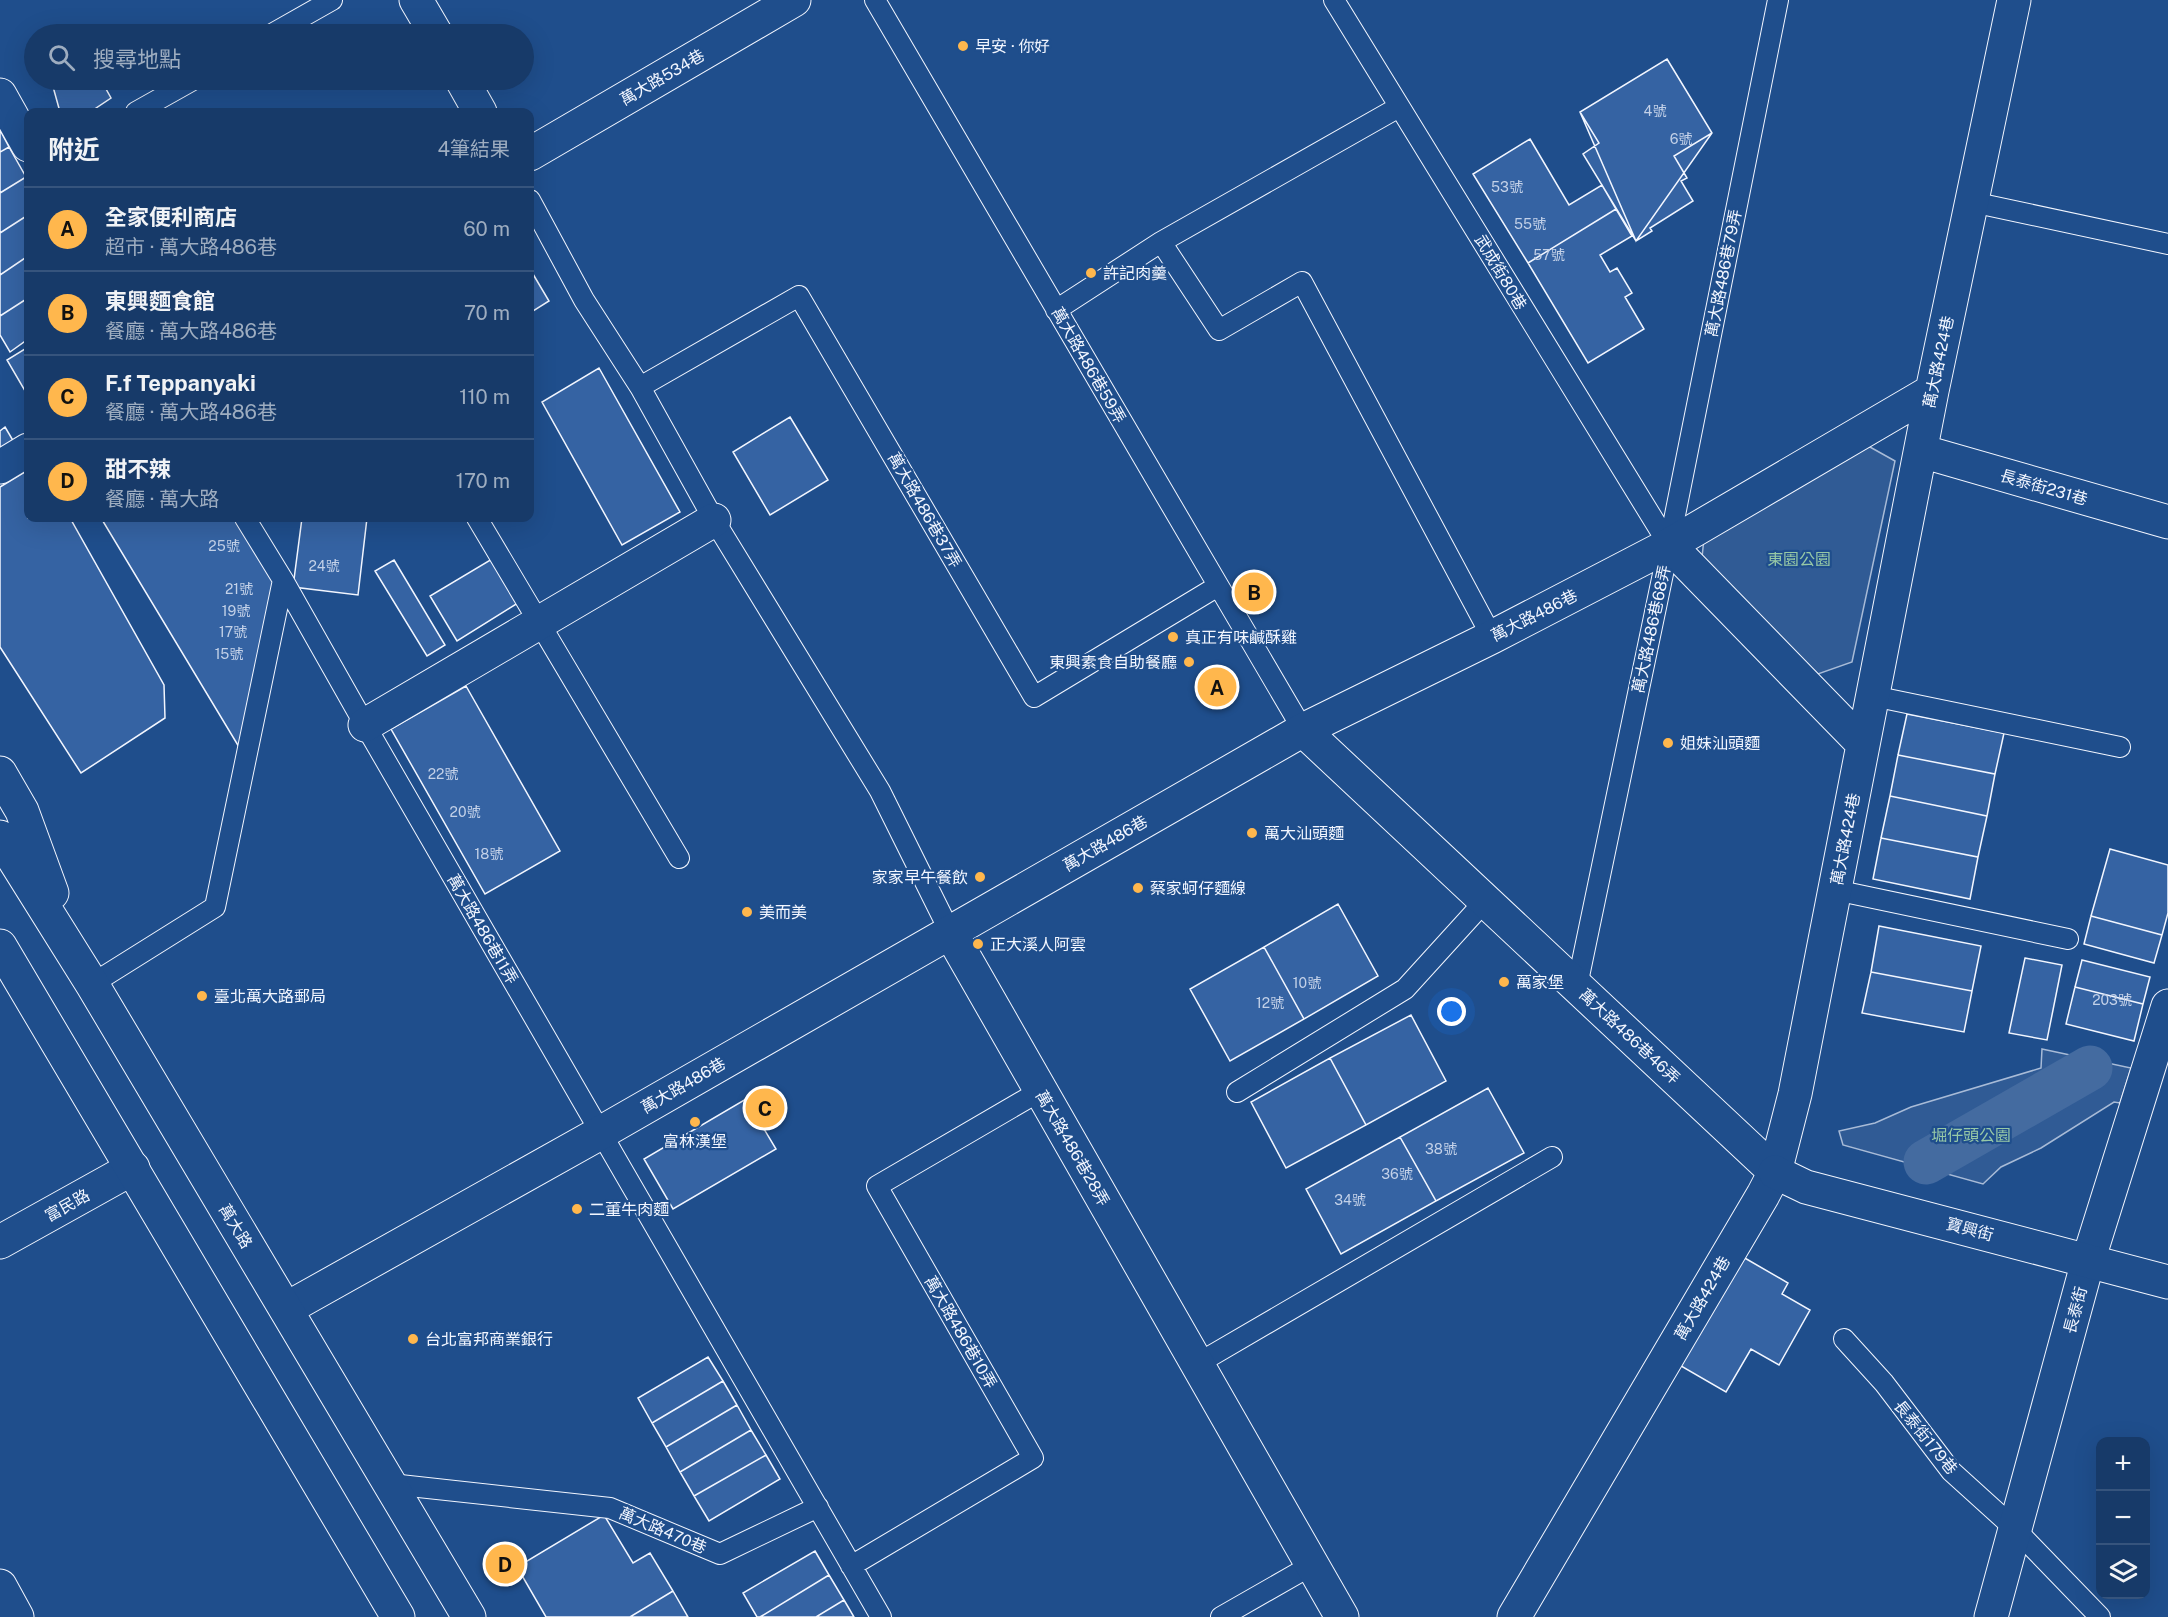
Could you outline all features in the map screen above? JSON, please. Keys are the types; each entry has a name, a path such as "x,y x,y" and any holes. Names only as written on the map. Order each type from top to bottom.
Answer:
{"street":[{"path":"416,0 430,24"},
{"name":"萬大路534巷","path":"534,152 794,0"},
{"name":"萬大路424巷","path":"1514,1617 1775,1172 1795,1094 1932,391 2014,0"},
{"path":"468,90 478,108"},
{"path":"0,95 24,138"},
{"name":"萬大路486巷","path":"286,1308 602,1132 1303,730 1492,637 1669,545 1932,391"},
{"path":"0,467 24,452"},
{"name":"長泰街231巷","path":"1921,452 2168,522"},
{"path":"365,725 714,520"},
{"name":"萬大路486巷68弄","path":"1669,545 1863,744"},
{"name":"萬大路486巷46弄","path":"1303,730 1775,1172"},
{"path":"0,773 22,811 74,954"},
{"name":"萬大路","path":"0,837 74,954 469,1617"},
{"name":"萬大路486巷28弄","path":"950,932 1342,1617"},
{"path":"0,946 13,981 133,1168 398,1617"},
{"name":"長泰街","path":"1991,1617 2088,1261 2167,1013"},
{"name":"富民路","path":"0,1242 133,1168"},
{"name":"寶興街","path":"1775,1172 1806,1187 2168,1282"},
{"path":"0,1586 17,1617"}],"lane":[{"path":"290,24 332,0"},
{"name":"萬大路486巷59弄","path":"875,0 1303,730"},
{"name":"武成街80巷","path":"1334,0 1669,545"},
{"name":"萬大路486巷79弄","path":"1669,545 1778,0"},
{"path":"143,108 175,90"},
{"path":"1056,310 1161,242 1400,107"},
{"path":"1972,202 2168,244"},
{"path":"534,207 584,300 640,387 714,520 880,791 950,932"},
{"path":"1161,242 1219,330 1302,282 1492,637"},
{"name":"萬大路486巷37弄","path":"640,387 799,296 1034,697 1218,586"},
{"name":"萬大路486巷11弄","path":"247,522 283,580 602,1132"},
{"path":"479,522 679,858"},
{"name":"萬大路486巷68弄","path":"1577,986 1669,545"},
{"path":"92,984 215,907 283,580"},
{"path":"1873,696 2120,747"},
{"path":"1835,890 2068,939"},
{"path":"1237,1092 1405,989 1485,901"},
{"name":"萬大路486巷10弄","path":"851,1566 1033,1458 877,1186 1040,1090"},
{"path":"602,1132 881,1617"},
{"path":"1197,1364 1552,1157"},
{"name":"長泰街179巷","path":"1844,1339 1884,1383 1951,1471 2015,1529 2100,1617"},
{"name":"萬大路470巷","path":"391,1485 610,1508 720,1554 818,1507"},
{"path":"1221,1617 1312,1565"}],"shaded area":[{"name":"東園公園","path":"1861,442 1895,461 1852,662 1818,674 1701,567 1705,529"},
{"name":"堀仔頭公園","path":"2042,1049 2131,1068 2120,1103 2114,1102 2041,1148 2001,1167 1983,1184 1843,1145 1839,1131 1875,1123 1911,1107 2041,1068"}],"building":[{"path":"1667,59 1712,133 1674,156 1687,178 1681,181 1693,201 1650,228 1652,231 1636,241 1583,154 1599,143 1580,112"},
{"path":"1667,59 1712,133 1636,241 1580,112"},
{"path":"54,90 107,90 111,98 96,108 59,108"},
{"path":"0,130 9,147 0,152"},
{"path":"1530,139 1569,205 1602,185 1616,209 1528,263 1473,174"},
{"path":"9,147 24,173 24,178 0,193 0,152"},
{"path":"24,178 24,218 0,233 0,193"},
{"path":"1616,209 1632,236 1600,255 1610,272 1617,268 1632,293 1625,297 1644,329 1588,363 1528,263"},
{"path":"24,218 24,259 0,275 0,233"},
{"path":"24,259 24,301 0,316 0,275"},
{"path":"534,276 549,301 534,310"},
{"path":"24,301 24,342 10,352 0,335 0,316"},
{"path":"24,349 24,389 7,360"},
{"path":"599,368 680,512 622,545 542,402"},
{"path":"790,417 828,480 770,515 733,452"},
{"path":"5,427 21,454 0,467 0,431"},
{"path":"24,472 24,522 72,522 164,685 165,718 81,773 0,647 0,487"},
{"path":"103,522 247,522 283,580 242,752"},
{"path":"301,522 367,522 358,595 293,587"},
{"path":"492,559 518,603 457,641 430,596"},
{"path":"394,560 445,645 427,656 375,571"},
{"path":"466,686 560,851 485,894 391,729"},
{"path":"1907,714 2004,733 1995,774 1898,755"},
{"path":"1898,755 1995,774 1987,816 1890,796"},
{"path":"1890,796 1987,816 1978,857 1881,838"},
{"path":"1881,838 1978,857 1970,899 1873,879"},
{"path":"2110,849 2168,865 2168,913 2162,935 2091,916"},
{"path":"1338,904 1378,976 1304,1019 1264,947"},
{"path":"2091,916 2162,935 2154,963 2084,944"},
{"path":"1879,926 1981,946 1972,991 1871,972"},
{"path":"1264,947 1304,1019 1230,1061 1190,989"},
{"path":"2025,958 2062,965 2047,1040 2009,1033"},
{"path":"2082,960 2150,977 2143,1004 2075,987"},
{"path":"1871,972 1972,991 1964,1032 1862,1013"},
{"path":"2075,987 2143,1004 2134,1041 2066,1024"},
{"path":"1411,1015 1446,1081 1366,1125 1330,1058"},
{"path":"1330,1058 1366,1125 1286,1168 1251,1102"},
{"path":"1488,1088 1524,1153 1436,1201 1400,1137"},
{"path":"746,1099 776,1149 673,1209 644,1159"},
{"path":"1400,1137 1436,1201 1341,1254 1306,1189"},
{"path":"1743,1257 1788,1283 1782,1294 1810,1310 1779,1365 1751,1349 1726,1392 1681,1366"},
{"path":"708,1357 723,1381 652,1423 638,1398"},
{"path":"723,1381 737,1405 666,1447 652,1423"},
{"path":"737,1405 751,1430 680,1472 666,1447"},
{"path":"751,1430 766,1455 694,1496 680,1472"},
{"path":"766,1455 780,1479 709,1521 694,1496"},
{"path":"604,1515 633,1563 650,1553 673,1591 630,1617 546,1617 517,1567"},
{"path":"815,1551 829,1575 757,1617 743,1593"},
{"path":"829,1575 844,1600 816,1617 760,1617"},
{"path":"673,1591 688,1617 630,1617"},
{"path":"844,1600 854,1617 816,1617"}],"waterway":[{"path":"1926,1162 2090,1068"}],"place":[{"name":"早安 · 你好","path":"963,46"},
{"name":"許記肉羹","path":"1091,273"},
{"name":"東興麵食館","path":"1254,592"},
{"name":"真正有味鹹酥雞","path":"1173,637"},
{"name":"東興素食自助餐廳","path":"1189,662"},
{"name":"全家便利商店","path":"1217,687"},
{"name":"姐妹汕頭麵","path":"1668,743"},
{"name":"萬大汕頭麵","path":"1252,833"},
{"name":"家家早午餐飲","path":"980,877"},
{"name":"蔡家蚵仔麵線","path":"1138,888"},
{"name":"美而美","path":"747,912"},
{"name":"正大溪人阿雲","path":"978,944"},
{"name":"萬家堡","path":"1504,982"},
{"name":"臺北萬大路郵局","path":"202,996"},
{"name":"F.f Teppanyaki","path":"765,1108"},
{"name":"富林漢堡","path":"695,1122"},
{"name":"二董牛肉麵","path":"577,1209"},
{"name":"台北富邦商業銀行","path":"413,1339"},
{"name":"甜不辣","path":"505,1564"}]}
